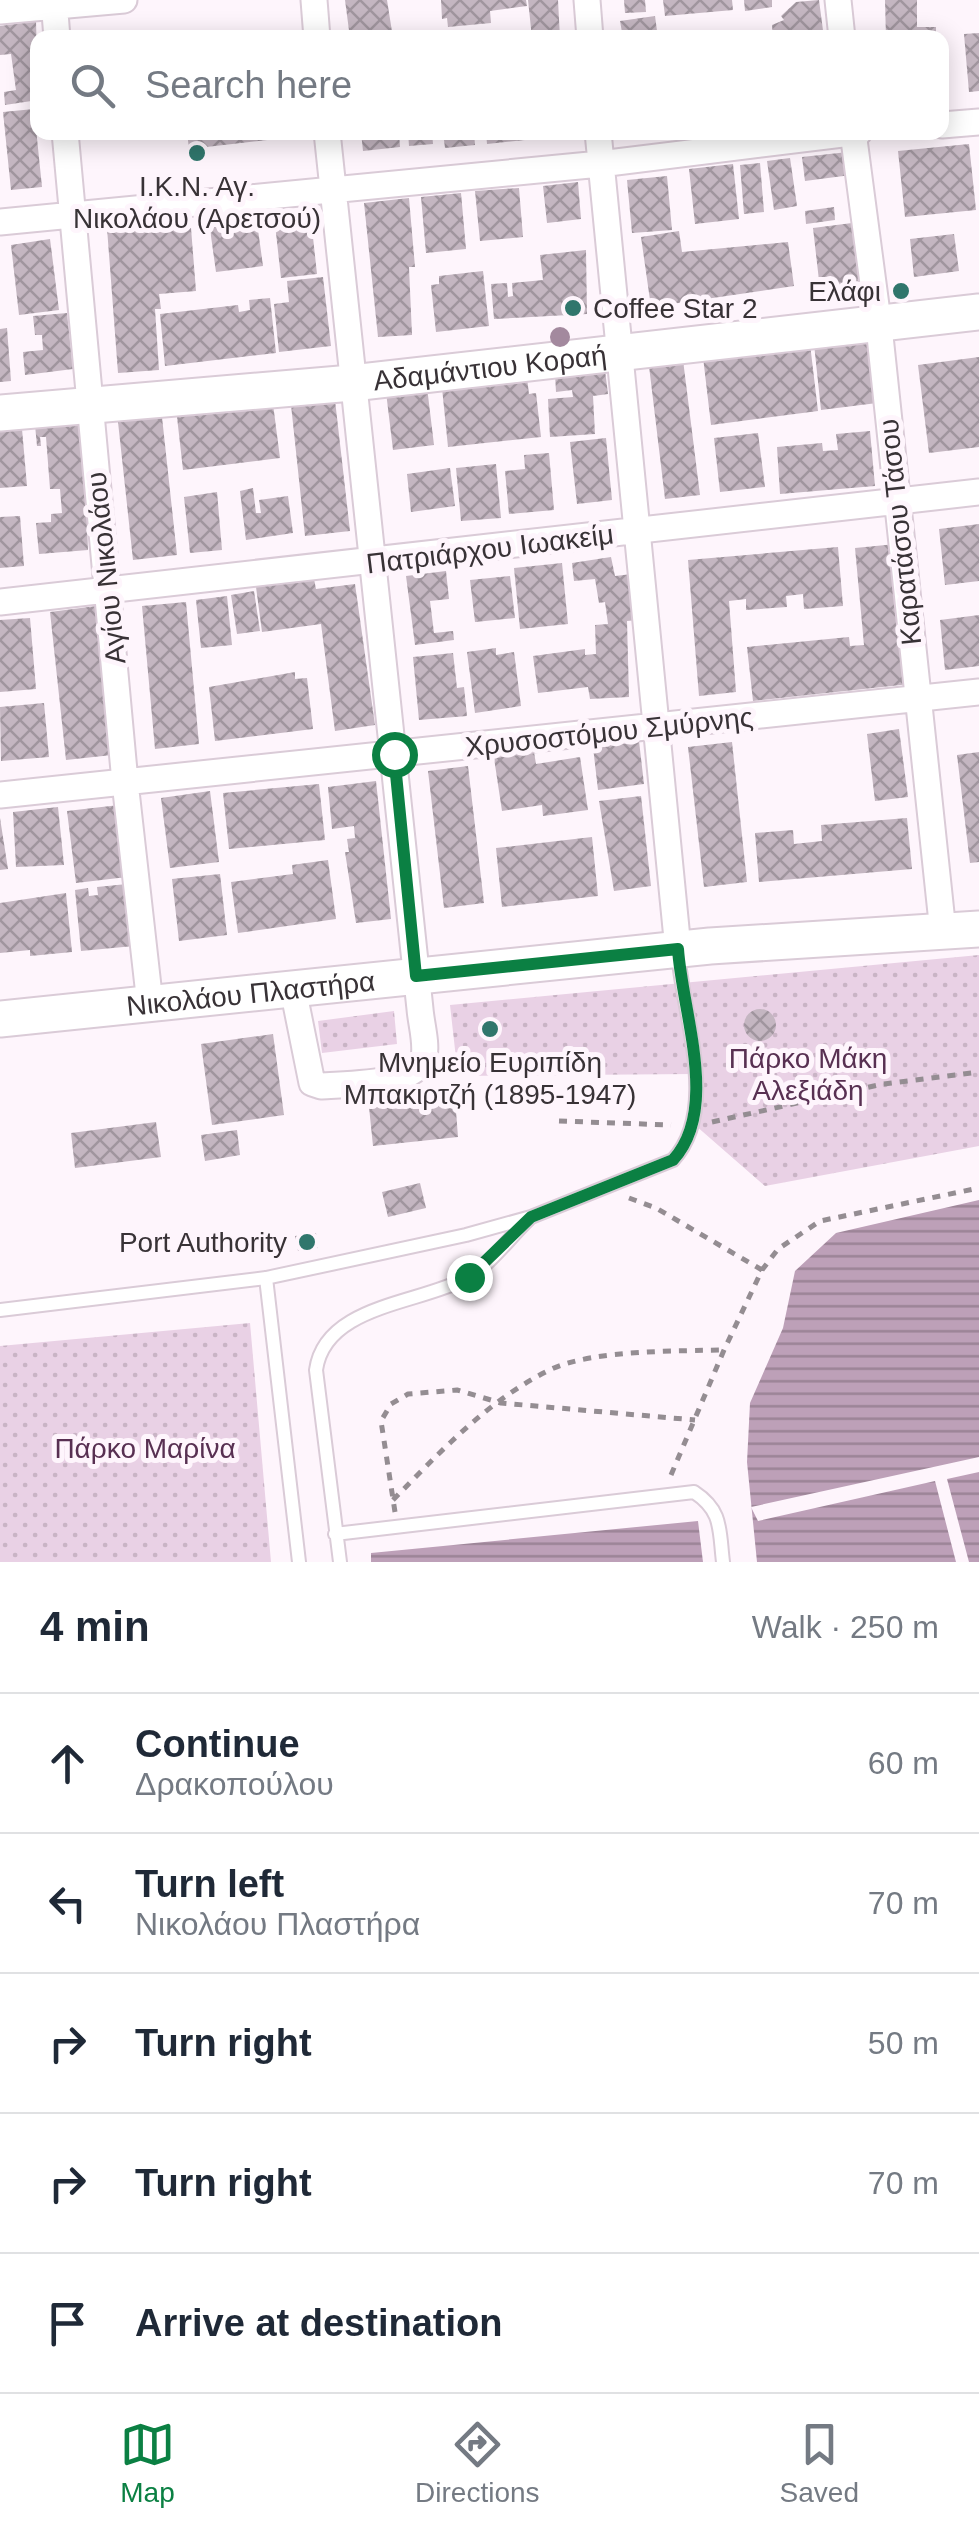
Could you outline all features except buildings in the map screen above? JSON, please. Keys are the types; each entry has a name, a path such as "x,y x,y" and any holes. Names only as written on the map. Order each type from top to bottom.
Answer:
{"main road":[{"name":"Αδαμάντιου Κοραή","path":"0,413 352,383 979,312"},
{"name":"Νικολάου Πλαστήρα","path":"0,1019 678,949 979,929"}],"street":[{"path":"0,11 124,0"},
{"path":"314,0 317,30"},
{"path":"587,0 589,30"},
{"path":"838,0 841,30"},
{"path":"54,4 56,30"},
{"path":"949,124 979,122"},
{"name":"Αγίου Νικολάου","path":"67,140 125,782 150,1004"},
{"path":"293,989 312,1083 321,1086 404,1078 418,1068 424,1056 328,140"},
{"path":"598,140 678,949"},
{"path":"0,222 600,164 797,140"},
{"name":"Καρατάσου Τάσου","path":"856,140 943,932"},
{"name":"Πατριάρχου Ιωακείμ","path":"0,602 109,593 979,492"},
{"name":"Χρυσοστόμου Σμύρνης","path":"0,795 979,692"}],"lane":[{"path":"0,1310 266,1278 531,1217 673,1160 688,1144 695,1125 694,1074 678,949"},
{"path":"340,1562 316,1370 321,1349 346,1323 469,1277 531,1217"},
{"path":"266,1278 299,1562"},
{"path":"335,1534 398,1530 664,1492 694,1492 712,1504 720,1516 723,1562"}],"path":[{"path":"559,1121 695,1125 882,1084 979,1072"},
{"path":"603,1188 656,1208 762,1270"},
{"path":"664,1492 724,1350 762,1270 778,1249 820,1221 979,1188"},
{"path":"393,1500 466,1426 556,1367 642,1354 724,1350"},
{"path":"398,1530 382,1422 391,1404 408,1394 457,1390 501,1403 695,1420"}],"green space":[{"name":"Πάρκο Μάκη Αλεξιάδη","path":"979,955 979,1146 765,1186 695,1125 694,1074 458,1076 450,1005"},
{"path":"394,1011 397,1044 322,1053 318,1021"},
{"name":"Πάρκο Μαρίνα","path":"250,1323 271,1562 0,1562 0,1346"}],"shaded area":[{"path":"979,1200 979,1562 757,1562 747,1462 750,1403 783,1328 795,1271 836,1233"},
{"path":"698,1521 703,1562 371,1562 371,1553"}],"pier":[{"path":"979,1457 979,1472 947,1479 969,1562 956,1562 935,1481 758,1521 751,1507"}],"place":[{"name":"Ι.Κ.Ν. Αγ. Νικολάου (Αρετσού)","path":"197,153"},
{"name":"Ελάφι","path":"901,291"},
{"name":"Coffee Star 2","path":"573,308"},
{"name":"Μνημείο Ευριπίδη Μπακιρτζή (1895-1947)","path":"490,1029"},
{"name":"Port Authority","path":"307,1242"}],"route":[{"path":"394,754 416,976 678,949 694,1074 695,1125 688,1144 673,1160 531,1217 469,1277"}]}
